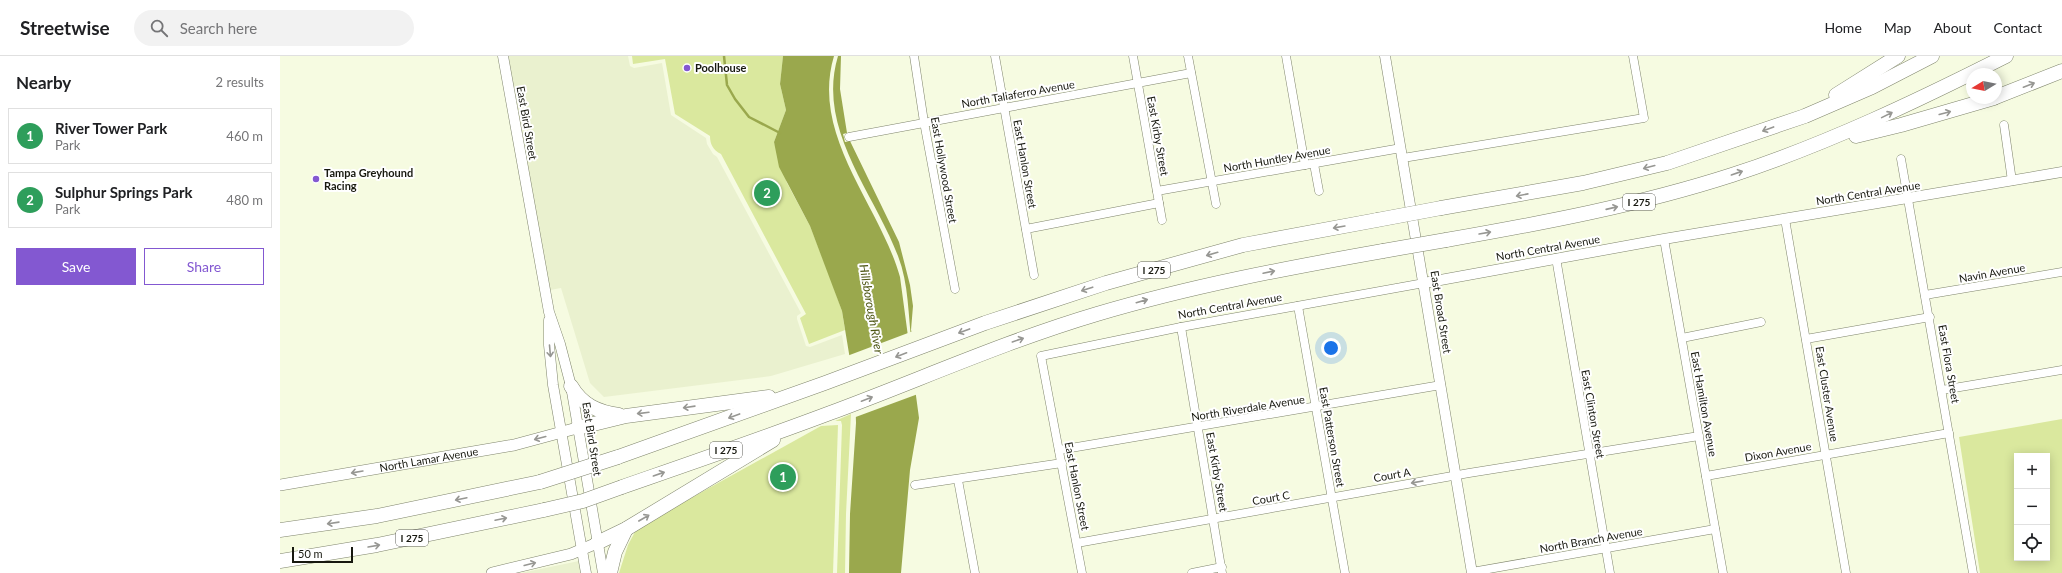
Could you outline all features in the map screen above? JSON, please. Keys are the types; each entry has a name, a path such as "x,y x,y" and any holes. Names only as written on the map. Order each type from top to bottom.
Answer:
{"highway":[{"path":"1805,116 1898,56"},
{"name":"I 275","path":"280,530 377,516 540,482 618,457 798,393 1039,304 1098,285 1243,245 1441,208 1512,197 1639,170 1721,145 1805,116 1872,87 1932,56"},
{"name":"I 275","path":"280,561 377,545 583,501 797,426 1008,344 1150,299 1290,267 1446,240 1635,203 1733,175 1826,142 1878,119 2006,56"},
{"path":"2002,95 2062,71"},
{"path":"1826,142 1901,125 1974,104"},
{"path":"571,386 590,407 601,412 626,416"},
{"path":"577,428 626,416 798,393"},
{"path":"598,543 626,529 797,426"},
{"path":"610,573 615,552 626,529"}],"main road":[{"name":"North Lamar Avenue","path":"280,485 514,445 577,428"},
{"path":"492,573 582,550 598,543"}],"street":[{"name":"East Bird Street","path":"503,56 549,312 552,372 586,573"},
{"name":"East Hollywood Street","path":"914,56 924,122 955,288"},
{"name":"East Hanlon Street","path":"995,56 1034,275"},
{"name":"East Kirby Street","path":"1133,56 1162,220"},
{"path":"1188,56 1216,204"},
{"path":"1286,56 1305,165"},
{"name":"East Broad Street","path":"1385,56 1472,573"},
{"path":"1403,158 1644,118 1633,56"},
{"name":"North Taliaferro Avenue","path":"848,137 1191,73"},
{"path":"2004,125 2012,181"},
{"name":"North Huntley Avenue","path":"1157,191 1401,148"},
{"name":"East Flora Street","path":"1901,159 1930,318 1973,573"},
{"path":"1314,164 1319,191"},
{"name":"North Central Avenue","path":"1041,356 1181,327 1556,258 2062,172"},
{"path":"1026,229 1159,203"},
{"name":"East Cluster Avenue","path":"1785,219 1846,573"},
{"name":"East Hamilton Avenue","path":"1664,239 1723,573"},
{"name":"East Clinton Street","path":"1556,258 1610,573"},
{"name":"Navin Avenue","path":"1925,295 2062,272"},
{"name":"East Patterson Street","path":"1298,306 1345,573"},
{"name":"East Bird Street","path":"549,312 560,344 571,386 603,573"},
{"path":"1806,339 1930,318"},
{"path":"1682,338 1761,322"},
{"name":"East Kirby Street","path":"1181,327 1222,570"},
{"name":"East Hanlon Street","path":"1041,356 1082,573"},
{"path":"1942,390 2062,370"},
{"name":"North Riverdale Avenue","path":"1059,450 1316,408 1440,385"},
{"name":"Dixon Avenue","path":"1706,476 1949,433"},
{"path":"1456,475 1699,436"},
{"path":"915,485 958,480 1062,463"},
{"name":"Court A","path":"1332,499 1456,475"},
{"path":"958,480 975,573"},
{"name":"Court C","path":"1077,543 1332,499"},
{"name":"North Branch Avenue","path":"1472,573 1715,529"},
{"path":"1192,573 1222,570"}],"shaded area":[{"path":"508,56 628,56 630,66 634,68 662,63 671,115 706,138 707,144 713,154 717,157 801,313 797,316 797,319 806,346 810,347 842,335 845,354 771,376 604,397 590,383 561,288 550,290"},
{"path":"632,56 783,56 780,84 786,110 774,142 787,183 810,226 830,277 842,311 845,330 809,344 800,318 806,314 721,154 712,146 710,136 675,114 665,59 633,64"},
{"path":"851,414 846,514 845,573 837,573 842,425 841,421 835,421"},
{"path":"2062,419 2062,573 1980,573 1959,437"},
{"path":"838,425 833,573 619,573 628,545 637,528 821,426"},
{"path":"579,561 581,573 521,573"}],"water":[{"name":"Hillsborough River","path":"783,56 834,56 829,86 831,114 839,142 850,170 878,223 900,277 919,418 910,470 901,573 849,573 850,514 856,423 855,390 842,311 810,226 779,167 774,142 786,110 780,84"},
{"path":"838,56 841,56 840,89 847,133 843,134 845,142 850,141 899,242 910,285 913,306 911,330 916,345 912,346 906,289 902,267 888,232 851,159 841,134 835,109 833,83"}],"pier":[{"path":"913,331 918,344 911,347 908,333"},
{"path":"908,333 918,394 853,418 853,390 847,356"}],"waterway":[{"path":"724,56 727,85 735,99 749,117 780,133"}],"place":[{"name":"Poolhouse","path":"687,68"},
{"name":"Tampa Greyhound Racing","path":"316,179"},
{"name":"Sulphur Springs Park","path":"767,193"},
{"name":"River Tower Park","path":"783,477"}]}
